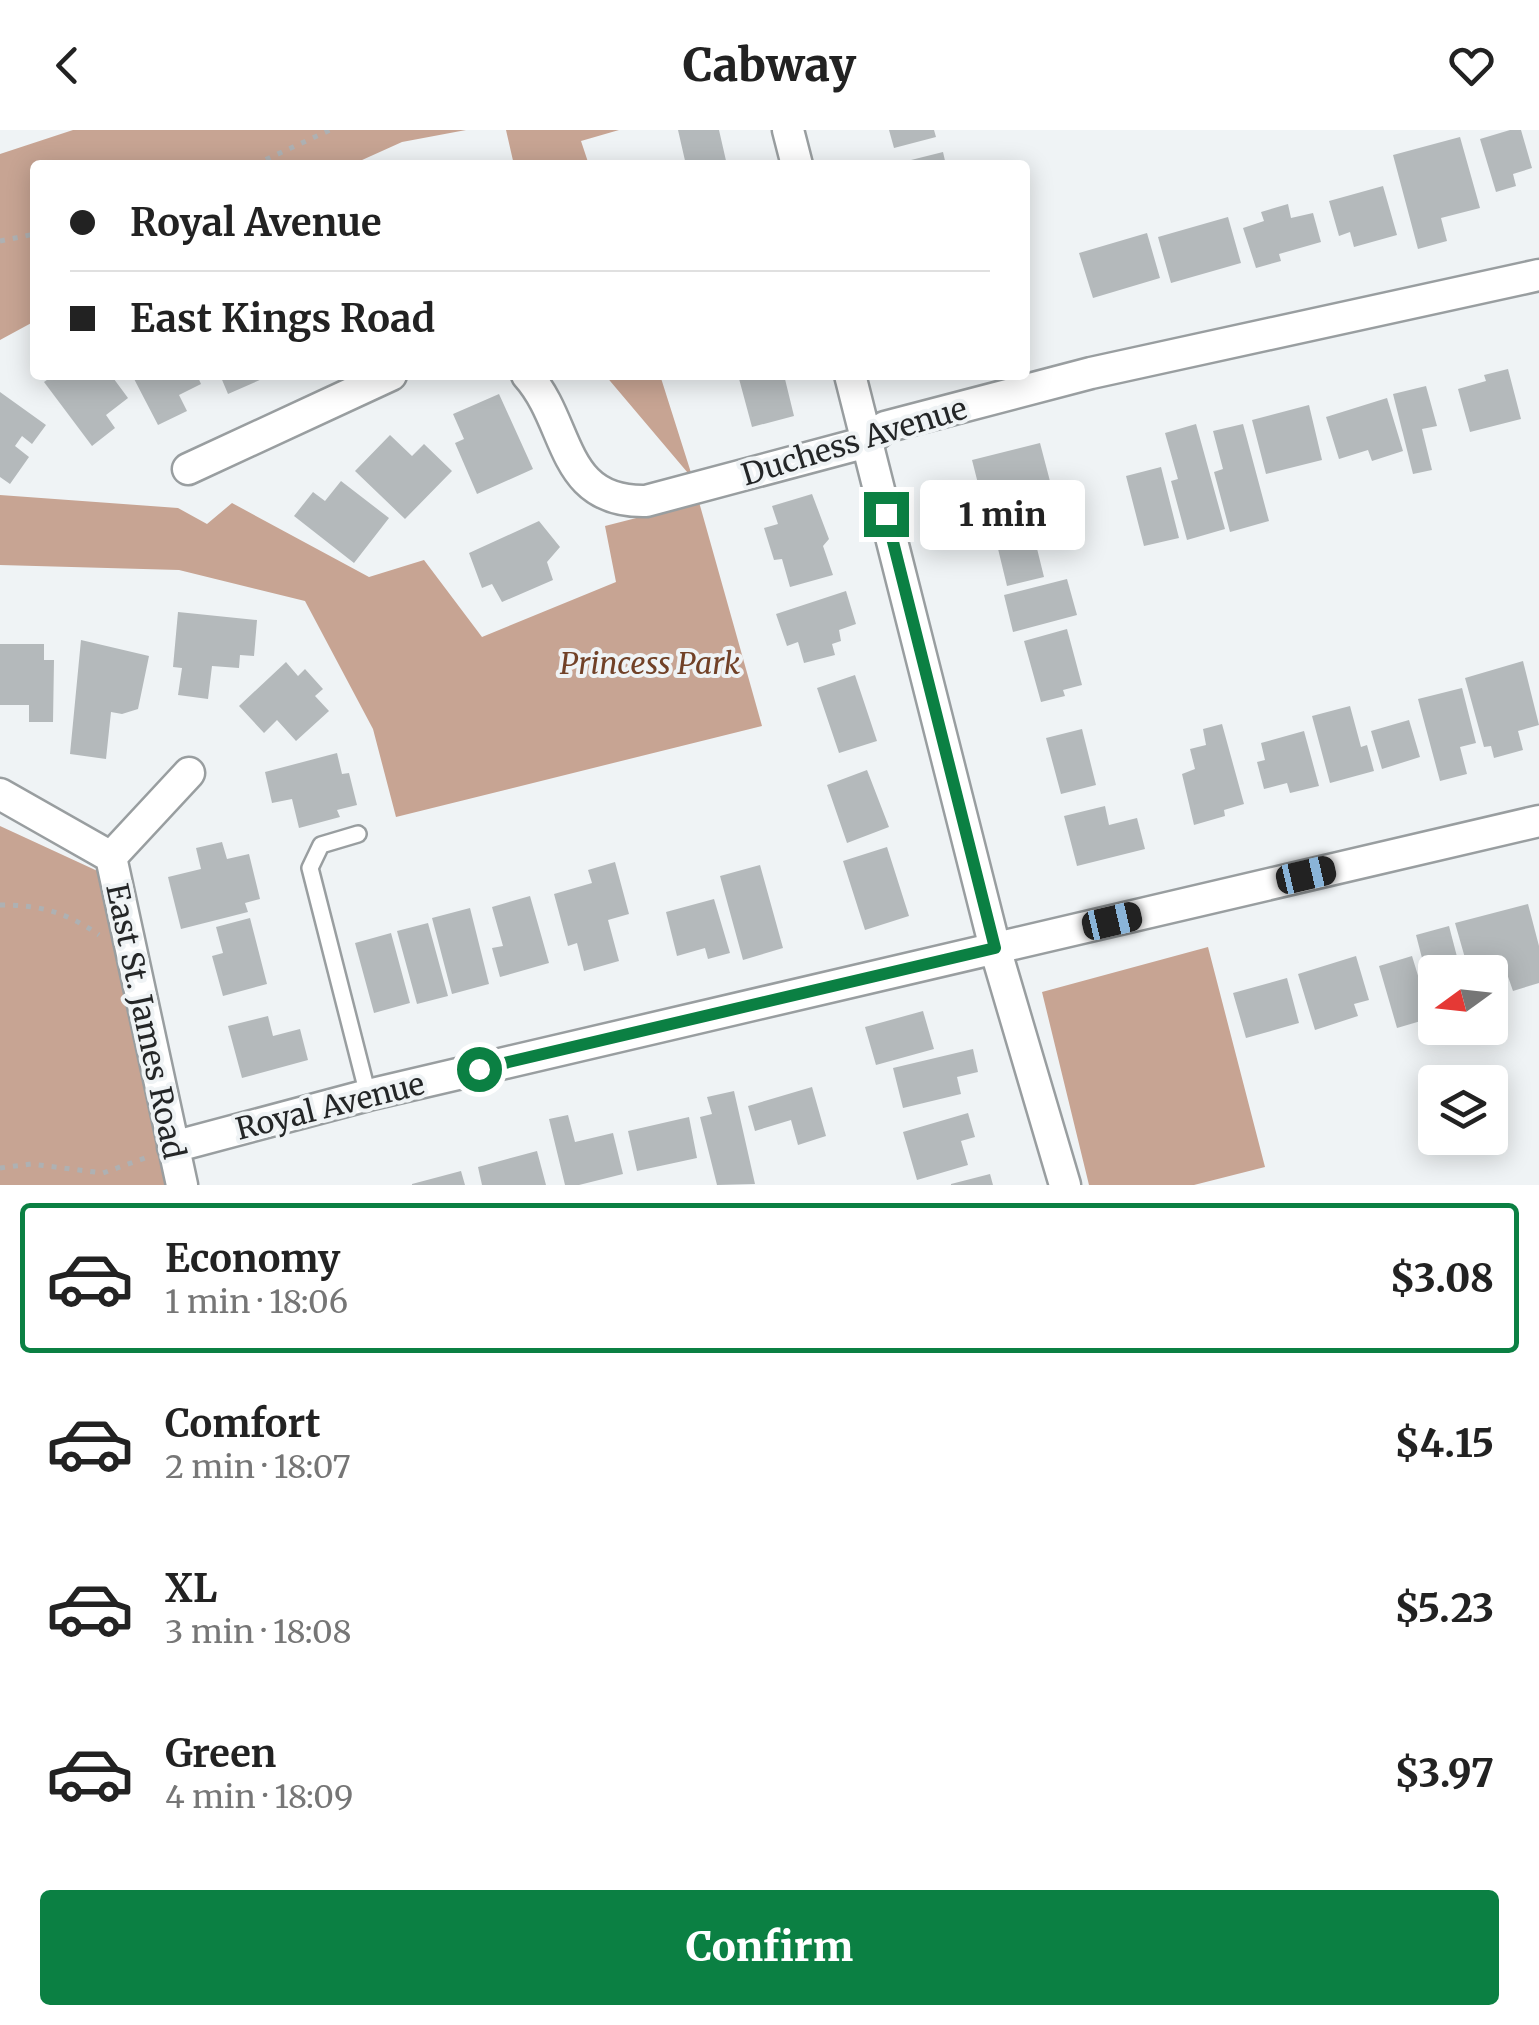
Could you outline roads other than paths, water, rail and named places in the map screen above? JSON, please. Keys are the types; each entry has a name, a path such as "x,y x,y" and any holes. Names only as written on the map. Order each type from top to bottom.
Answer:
{"street":[{"path":"788,130 796,160"},
{"name":"Duchess Avenue","path":"532,380 588,486 623,502 646,502 868,442 885,427 1091,373 1539,275"},
{"path":"188,468 380,380"},
{"path":"851,380 995,948 1065,1185"},
{"name":"East St. James Road","path":"111,858 190,773"},
{"name":"East St. James Road","path":"0,794 111,858 182,1185"},
{"name":"Royal Avenue","path":"173,1147 368,1095 1539,821"}],"lane":[{"path":"358,834 321,845 310,868 368,1095"}],"park label":[{"name":"Princess Park","path":"650,663"}]}
